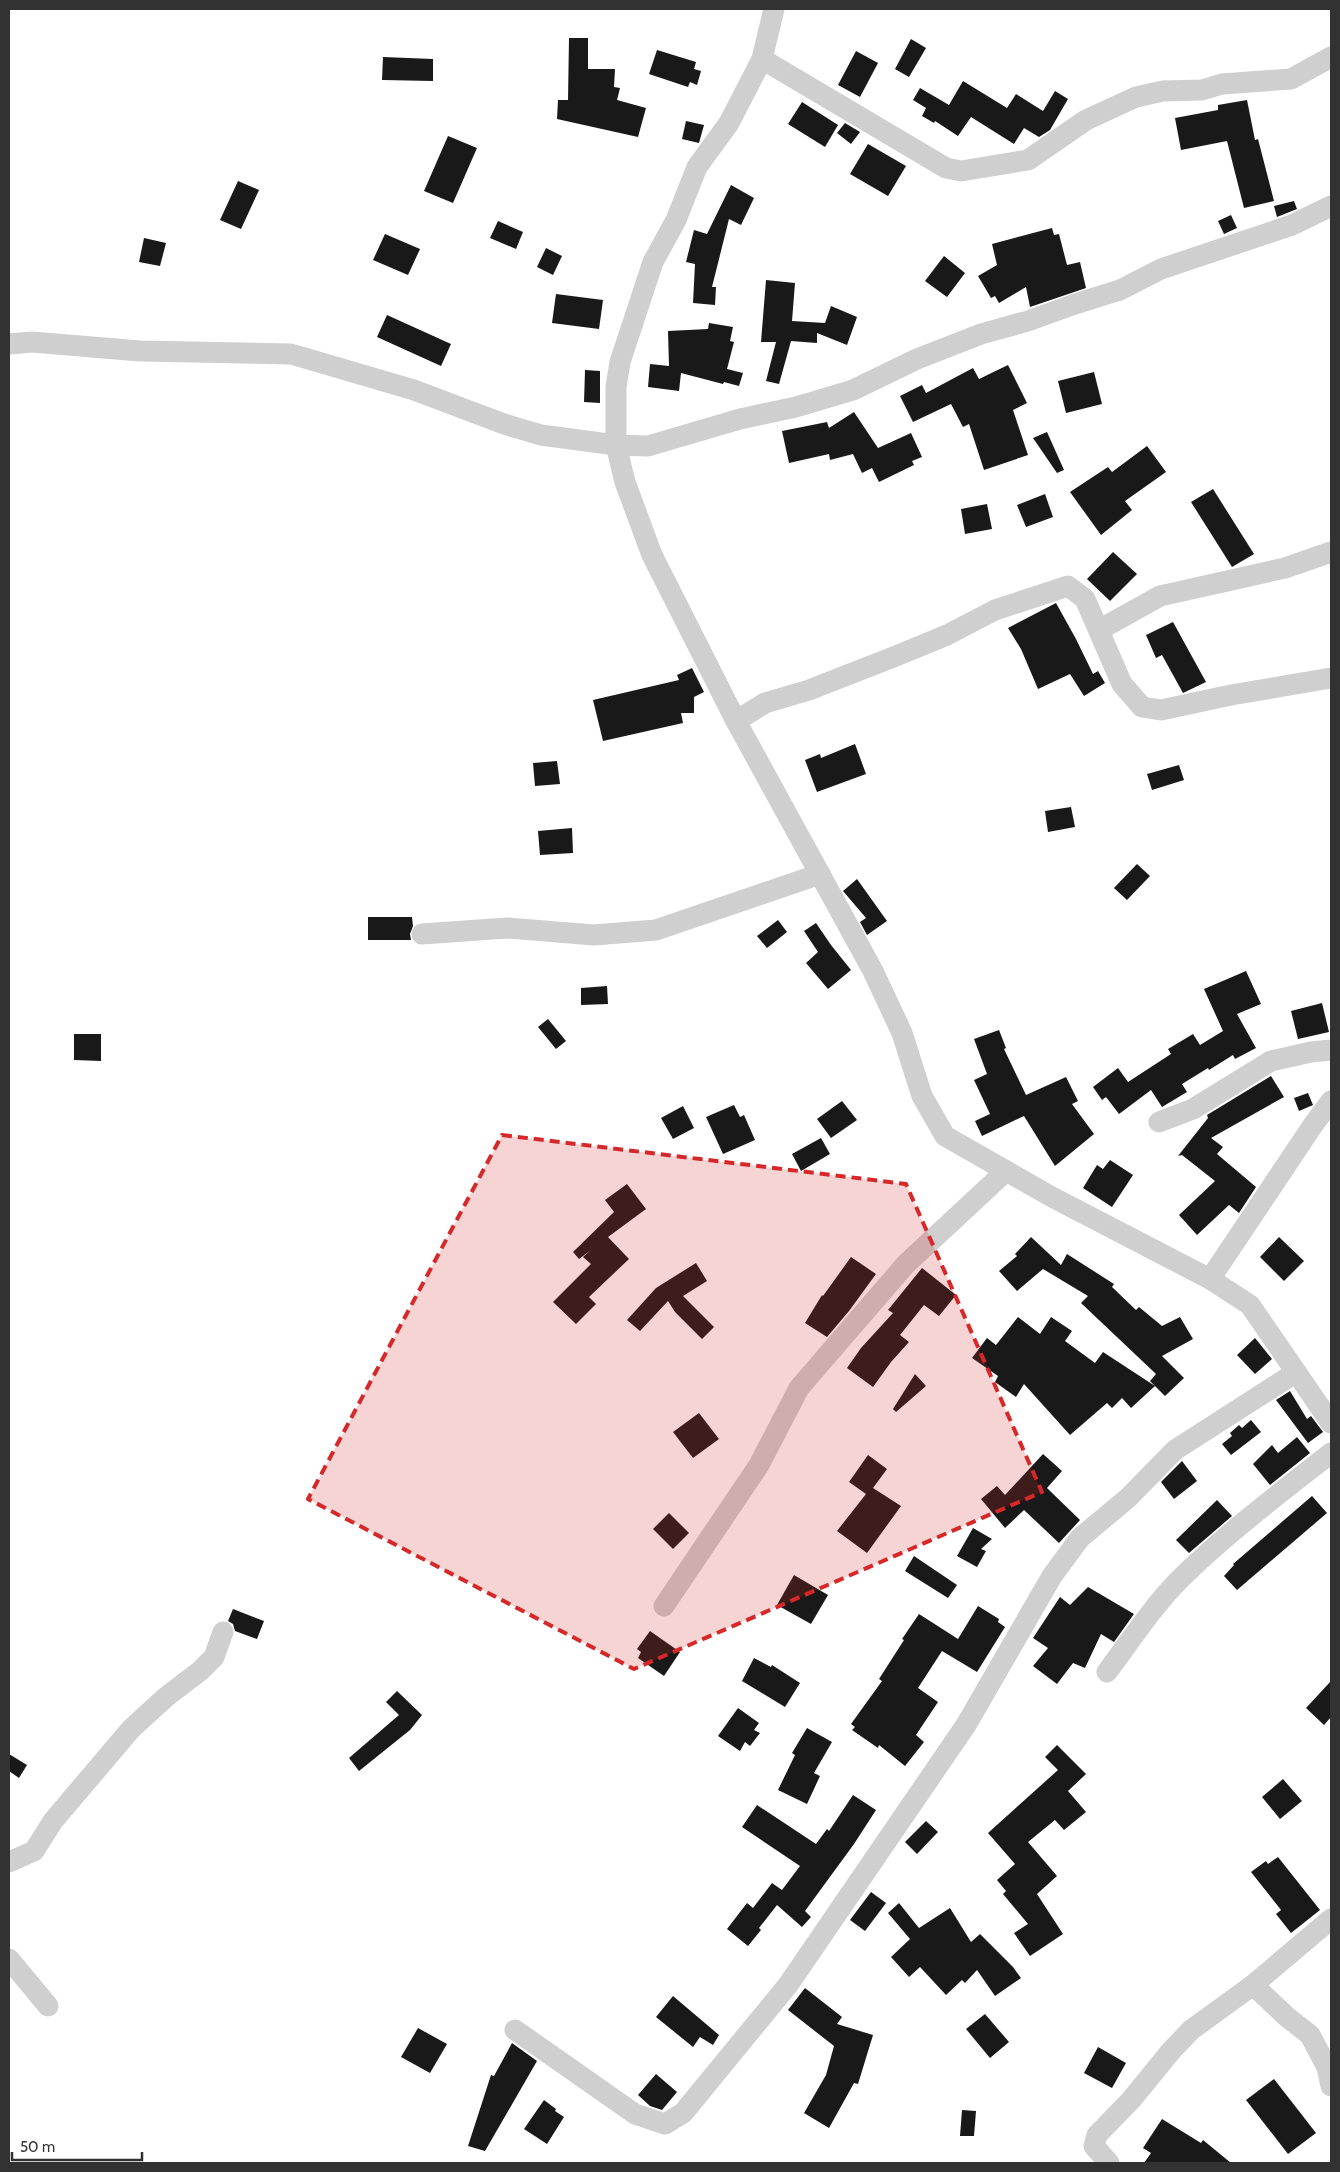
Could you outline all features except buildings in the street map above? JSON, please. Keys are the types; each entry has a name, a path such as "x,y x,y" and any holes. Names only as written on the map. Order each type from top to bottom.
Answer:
{"street":[{"path":"774,9 762,59 730,123 697,167 676,220 653,262 620,362 616,387 616,445 625,482 652,555 736,721 873,971 902,1033 922,1096 945,1136 1052,1197 1210,1279 1250,1305 1331,1424"},
{"path":"762,59 946,168 961,170 1028,160 1086,120 1136,97 1163,91 1202,90 1222,84 1291,79 1331,57"},
{"path":"9,344 32,342 140,351 290,354 414,390 504,424 532,432 616,445 648,446 740,419 796,407 853,390 917,360 981,334 1028,322 1075,304 1120,290 1161,269 1292,225 1331,206"},
{"path":"1100,630 1160,596 1285,568 1331,552"},
{"path":"736,721 765,703 808,690 938,639 995,610 1068,586 1085,598 1122,684 1142,706 1161,710 1230,695 1331,678"},
{"path":"422,934 507,928 594,936 656,930 820,874"},
{"path":"1159,1122 1193,1109 1271,1061 1311,1052 1331,1050"},
{"path":"1210,1279 1313,1125 1331,1102"},
{"path":"664,1606 758,1465 799,1388 906,1264 1006,1170"},
{"path":"515,2030 635,2114 664,2124 683,2113 788,1985 966,1725 1052,1576 1080,1538 1135,1491 1175,1450 1296,1373"},
{"path":"1108,1672 1167,1593 1181,1578 1261,1509 1331,1453"},
{"path":"9,1862 34,1851 53,1821 131,1729 214,1657 223,1632"},
{"path":"1109,2163 1094,2146 1097,2135 1191,2030 1253,1985 1331,1919"},
{"path":"9,1959 48,2006"},
{"path":"1253,1985 1287,2017 1310,2035 1326,2067 1331,2086"}],"highlighted area":[{"path":"502,1135 906,1184 1042,1492 634,1669 308,1499"}]}
